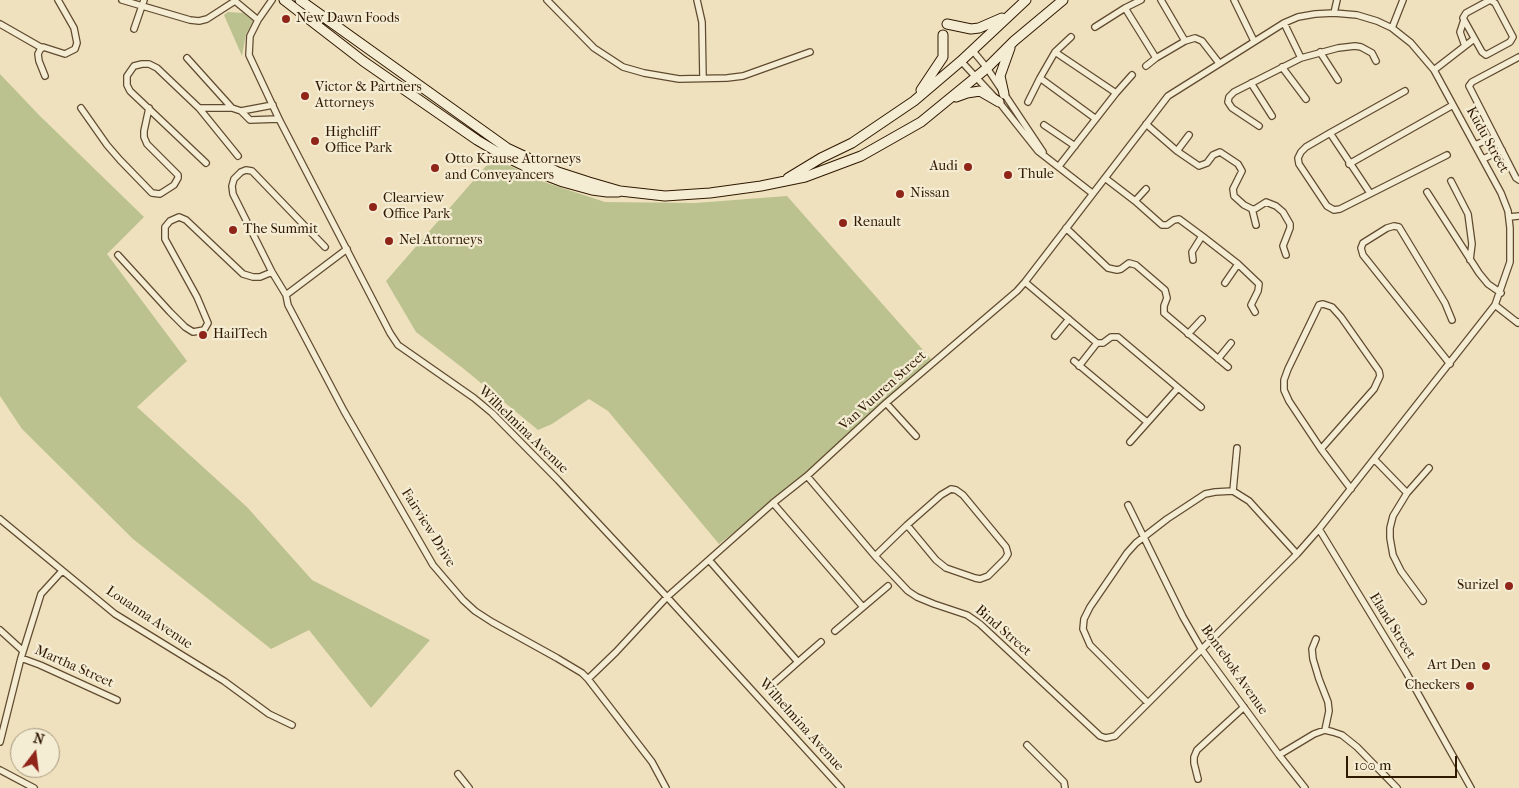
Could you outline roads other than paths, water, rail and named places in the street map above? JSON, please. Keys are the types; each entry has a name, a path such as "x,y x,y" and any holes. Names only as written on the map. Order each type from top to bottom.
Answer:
{"main road":[{"path":"284,0 363,61 477,140 504,156 537,172 573,185 606,192 620,191 665,196 729,191 805,177 861,156 921,122 977,77 1014,41 1063,0"},
{"path":"300,0 507,148 558,172 620,191"},
{"path":"783,180 852,143 914,101 973,51 1026,0"},
{"path":"947,24 971,29 979,28 1009,15"},
{"path":"914,101 940,63 944,52 943,35"},
{"path":"949,100 975,91 1002,98 1001,71 1014,41"}],"street":[{"path":"0,24 42,48 48,48 65,54 75,49 77,43 74,28 58,0"},
{"path":"122,0 142,3 190,20 199,21 207,19 235,1 258,20"},
{"name":"Wilhelmina Avenue","path":"272,0 258,20 248,42 249,55 279,119 390,334 398,344 492,413 558,480 667,597 841,788"},
{"path":"547,0 594,48 623,67 644,73 679,78 728,78 743,76 810,52"},
{"path":"697,0 702,22 703,78"},
{"path":"1095,27 1141,0"},
{"path":"1161,0 1185,41"},
{"path":"1236,0 1254,41"},
{"path":"1334,13 1337,0"},
{"path":"1392,28 1402,0"},
{"path":"1464,20 1482,52 1486,54 1510,42 1513,37 1493,1 1487,1 1464,15 1460,32 1465,46"},
{"path":"134,29 142,3"},
{"path":"1125,8 1156,58"},
{"name":"Kudu Street","path":"1120,733 1297,554 1319,529 1496,305 1510,262 1509,217 1501,193 1434,70 1411,43 1392,28 1357,15 1334,13 1315,14 1284,23 1168,96"},
{"path":"1284,23 1301,58"},
{"path":"1028,102 1055,52 1071,37"},
{"path":"1146,66 1185,41 1196,38 1202,41 1219,63"},
{"path":"1434,70 1474,38"},
{"path":"1259,126 1232,108 1228,102 1231,94 1301,58 1320,52 1355,46 1372,53 1376,61"},
{"path":"42,48 38,54 45,76"},
{"path":"973,51 987,68 1002,98 1030,142 1092,193"},
{"path":"1055,52 1116,92"},
{"path":"1320,52 1338,80"},
{"path":"1519,57 1468,86 1516,178 1519,180"},
{"path":"187,58 232,108"},
{"path":"961,61 1002,98 1044,154"},
{"path":"206,163 130,91 127,85 127,76 134,66 149,64 157,68 199,108 238,156"},
{"path":"1282,67 1306,99"},
{"path":"1059,166 1116,92 1132,75"},
{"path":"1040,78 1096,119"},
{"path":"1251,83 1272,116"},
{"path":"1405,91 1300,152 1299,164 1314,188 1327,206 1334,210 1340,209 1447,155"},
{"name":"Van Vuuren Street","path":"588,680 667,597 772,503 807,476 886,403 1025,282 1168,96"},
{"path":"241,111 273,105"},
{"path":"1349,164 1453,105"},
{"path":"81,108 106,145 152,193 160,194 174,185 178,175 147,144 144,131 149,108"},
{"path":"199,108 232,108 241,111 250,120 279,119"},
{"path":"1146,124 1177,151 1199,166 1207,163 1213,155 1220,152 1238,164 1242,172 1232,193 1238,200 1252,209 1256,225"},
{"path":"1044,125 1075,146"},
{"path":"1330,134 1370,193"},
{"path":"1177,151 1190,135"},
{"path":"1476,146 1494,137"},
{"path":"1483,158 1502,150"},
{"name":"Fairview Drive","path":"325,247 252,171 246,170 241,172 234,179 232,186 233,194 272,272 286,295 288,305 335,395 433,565 462,600 475,611 582,673 652,762 666,788"},
{"path":"1105,178 1162,225 1179,219 1238,264 1259,284 1251,306 1255,312"},
{"path":"1451,181 1468,214 1472,244 1470,260"},
{"path":"1135,201 1146,189"},
{"path":"1427,192 1470,260 1488,284 1501,293"},
{"path":"1252,209 1266,202 1276,206 1283,212 1290,224 1283,246 1286,255"},
{"path":"1509,217 1519,216"},
{"path":"118,255 170,312 193,332 204,330 208,323 197,297 165,239 165,227 170,221 179,217 186,220 243,274 260,277 272,272"},
{"path":"1450,364 1363,255 1361,248 1363,243 1387,228 1399,227 1445,303 1452,320"},
{"path":"1066,228 1108,268 1117,270 1129,263 1136,265 1165,290 1167,298 1164,313 1228,367"},
{"path":"1193,260 1192,252 1202,236"},
{"path":"286,295 347,249"},
{"path":"1225,283 1238,264"},
{"path":"1025,282 1097,343 1103,344 1110,337 1118,337 1201,407"},
{"path":"1321,449 1374,389 1380,376 1379,371 1341,318 1332,307 1323,304 1319,305 1288,369 1284,380 1284,390 1289,401 1321,449 1352,488"},
{"path":"1496,305 1519,323"},
{"path":"1188,334 1202,318"},
{"path":"1055,336 1069,319"},
{"path":"1080,366 1097,343"},
{"path":"1218,359 1231,343"},
{"path":"1074,362 1147,422"},
{"path":"1130,442 1178,388"},
{"path":"886,403 916,436"},
{"path":"1233,491 1237,448"},
{"path":"1374,460 1407,493"},
{"path":"1423,601 1401,571 1393,556 1390,528 1393,516 1407,493 1429,468"},
{"name":"Bind Street","path":"807,476 875,556 908,591 917,597 961,612 980,624 1100,736 1110,738 1120,733"},
{"path":"875,556 907,525 951,489 963,495 1006,547 1008,554 988,576 980,579 975,578 946,568 936,560 907,525"},
{"path":"1148,703 1096,652 1090,645 1083,629 1084,619 1108,580 1127,553 1136,544 1168,519 1206,494 1233,491 1250,501 1297,554"},
{"path":"772,503 863,607"},
{"name":"Bontebok Avenue","path":"1128,505 1183,617 1202,650 1278,755 1305,788"},
{"name":"Louanna Avenue","path":"0,519 116,614 224,681 269,714 292,725"},
{"name":"Eland Street","path":"1319,529 1406,672 1471,788"},
{"path":"709,560 798,662"},
{"path":"0,742 21,658 41,594 62,571"},
{"path":"835,631 888,586"},
{"name":"Martha Street","path":"0,630 23,651"},
{"path":"1316,639 1312,649 1313,659 1329,710 1325,730"},
{"path":"772,685 821,642"},
{"name":"Martha Street","path":"21,658 117,700"},
{"path":"1198,779 1194,763 1197,750 1244,707"},
{"path":"1278,755 1305,738 1325,730 1342,735 1397,788"},
{"path":"1026,745 1064,782 1065,788"},
{"path":"0,770 34,788"},
{"path":"458,774 469,788"}],"place":[{"name":"New Dawn Foods","path":"286,19"},
{"name":"Victor & Partners Attorneys","path":"305,96"},
{"name":"Highcliff Office Park","path":"315,141"},
{"name":"Audi","path":"968,167"},
{"name":"Otto Krause Attorneys and Conveyancers","path":"435,168"},
{"name":"Thule","path":"1008,175"},
{"name":"Nissan","path":"900,194"},
{"name":"Clearview Office Park","path":"373,207"},
{"name":"Renault","path":"843,223"},
{"name":"The Summit","path":"233,230"},
{"name":"Nel Attorneys","path":"389,241"},
{"name":"HailTech","path":"203,335"},
{"name":"Surizel","path":"1509,586"},
{"name":"Art Den","path":"1486,666"},
{"name":"Checkers","path":"1470,686"}]}
